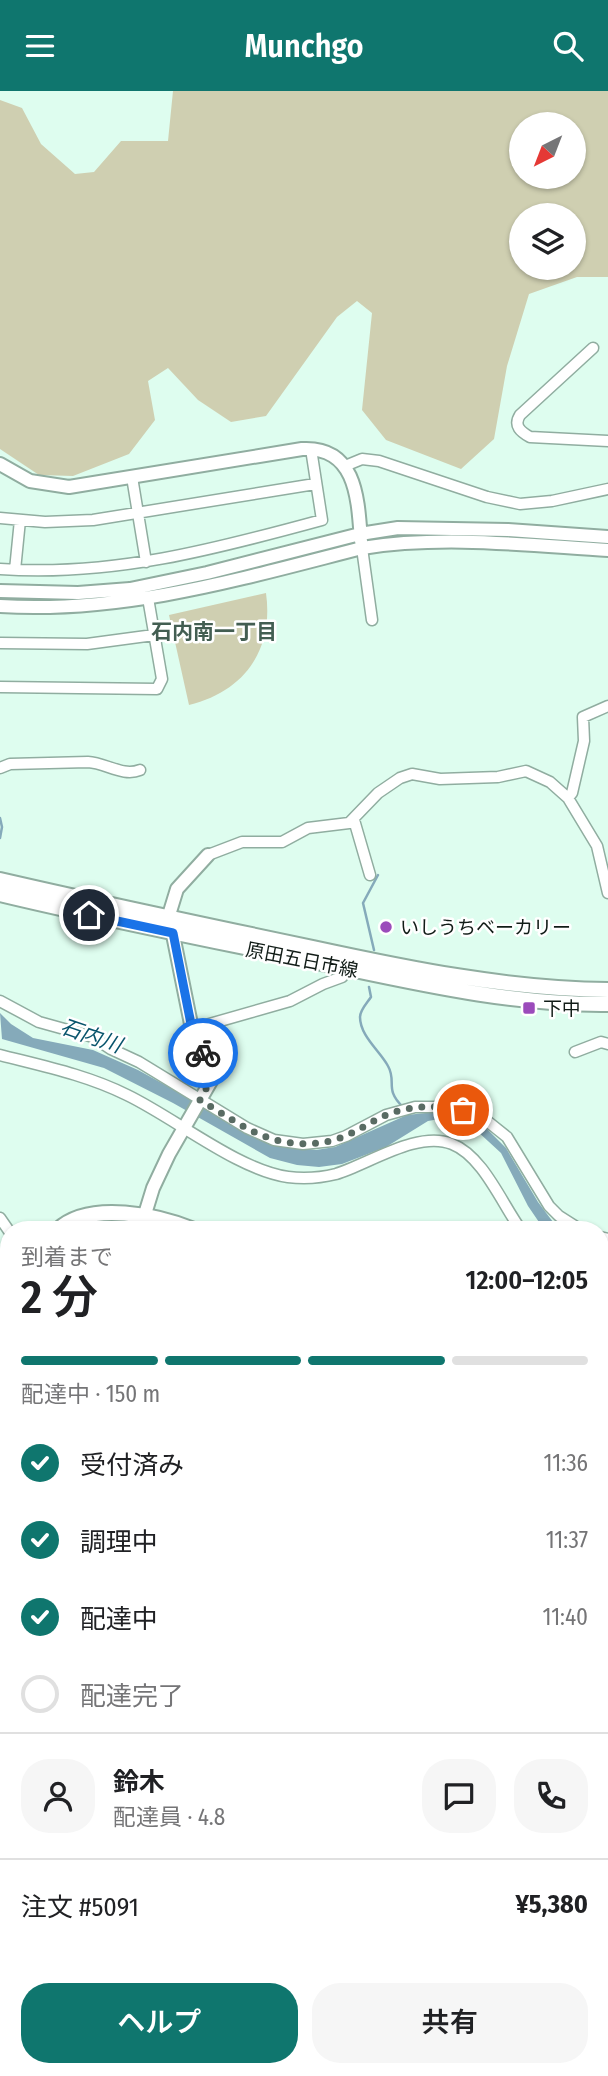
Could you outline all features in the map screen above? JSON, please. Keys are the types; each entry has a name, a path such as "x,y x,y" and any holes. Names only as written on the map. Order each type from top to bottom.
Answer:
{"main road":[{"name":"原田五日市線","path":"0,880 171,926 425,986 508,998 608,1005"},
{"name":"原田五日市線","path":"0,894 428,973 510,984 608,990"},
{"path":"74,1221 96,1214 145,1215 165,1221"}],"street":[{"path":"593,348 517,420 522,432 530,437 608,441"},
{"path":"0,569 77,571 146,562 220,548 322,520 311,449"},
{"path":"0,464 30,481 55,487 82,486 311,449 333,455 345,466 353,480 372,620"},
{"path":"345,466 362,460 379,461 487,497 520,504 552,501 608,489"},
{"path":"132,477 146,562"},
{"path":"0,518 45,522 93,520 315,484"},
{"path":"15,570 20,520"},
{"path":"0,591 78,593 130,589 207,573 360,534 398,528 508,530 608,537"},
{"path":"0,606 43,607 148,598 362,548 397,543 608,549"},
{"path":"0,687 157,689 162,679 148,598"},
{"path":"0,643 88,643 154,635"},
{"path":"568,798 572,793 584,741 583,717 608,706"},
{"path":"0,768 10,764 88,762 129,773 140,770"},
{"path":"145,1215 158,1177 211,1081 212,1075 192,1030 171,926 175,892 208,855 242,842 282,842 308,828 344,824 354,820 378,793 400,778 412,774 440,779 498,777 526,771 554,785 568,798 597,846 608,893"},
{"path":"354,820 370,875"},
{"path":"192,1030 290,1001 342,977 348,969"},
{"path":"0,1001 39,1022 93,1037 260,1135 288,1143 325,1142 346,1136 386,1115 415,1107 450,1108 475,1115 508,1137 549,1206 566,1221"},
{"path":"575,1052 601,1042 608,1044"},
{"path":"0,1055 97,1082 186,1126 257,1168 279,1175 302,1178 333,1175 420,1142 446,1142 461,1148 474,1159 515,1221"}],"green space":[{"path":"173,91 608,91 608,277 586,277 586,203 509,203 509,280 569,280 529,294 507,366 494,439 461,469 386,440 362,410 372,313 357,301 337,317 266,416 231,422 198,400 168,368 148,381 155,420 129,454 73,476 39,475 0,449 0,100 22,108 41,144 75,174 94,172 121,141 168,141"},
{"path":"266,593 265,633 260,650 251,665 240,679 225,690 189,705 169,615"}],"water":[{"path":"0,1013 11,1024 33,1038 93,1050 138,1070 274,1145 316,1150 335,1147 407,1115 443,1111 461,1115 481,1123 506,1148 552,1221 538,1221 501,1153 476,1130 445,1118 428,1121 386,1147 342,1164 319,1167 297,1165 270,1158 173,1103 104,1068 2,1039"}],"waterway":[{"path":"0,818 0,838"},
{"path":"374,950 363,903 378,875"},
{"path":"369,987 371,997 361,1012 361,1024 363,1031 388,1066 392,1090 403,1107"}],"way so far":[{"path":"203,1053 212,1075 200,1100 247,1128 274,1140 303,1144 332,1141 386,1115 415,1107 463,1110"}],"place":[{"name":"いしうちベーカリー","path":"386,927"},
{"name":"下中","path":"529,1008"}],"district":[{"name":"石内南一丁目","path":"214,632"}],"route":[{"path":"89,915 173,933 193,1034 203,1053"}],"water label":[{"name":"石内川","path":"91,1036"}]}
